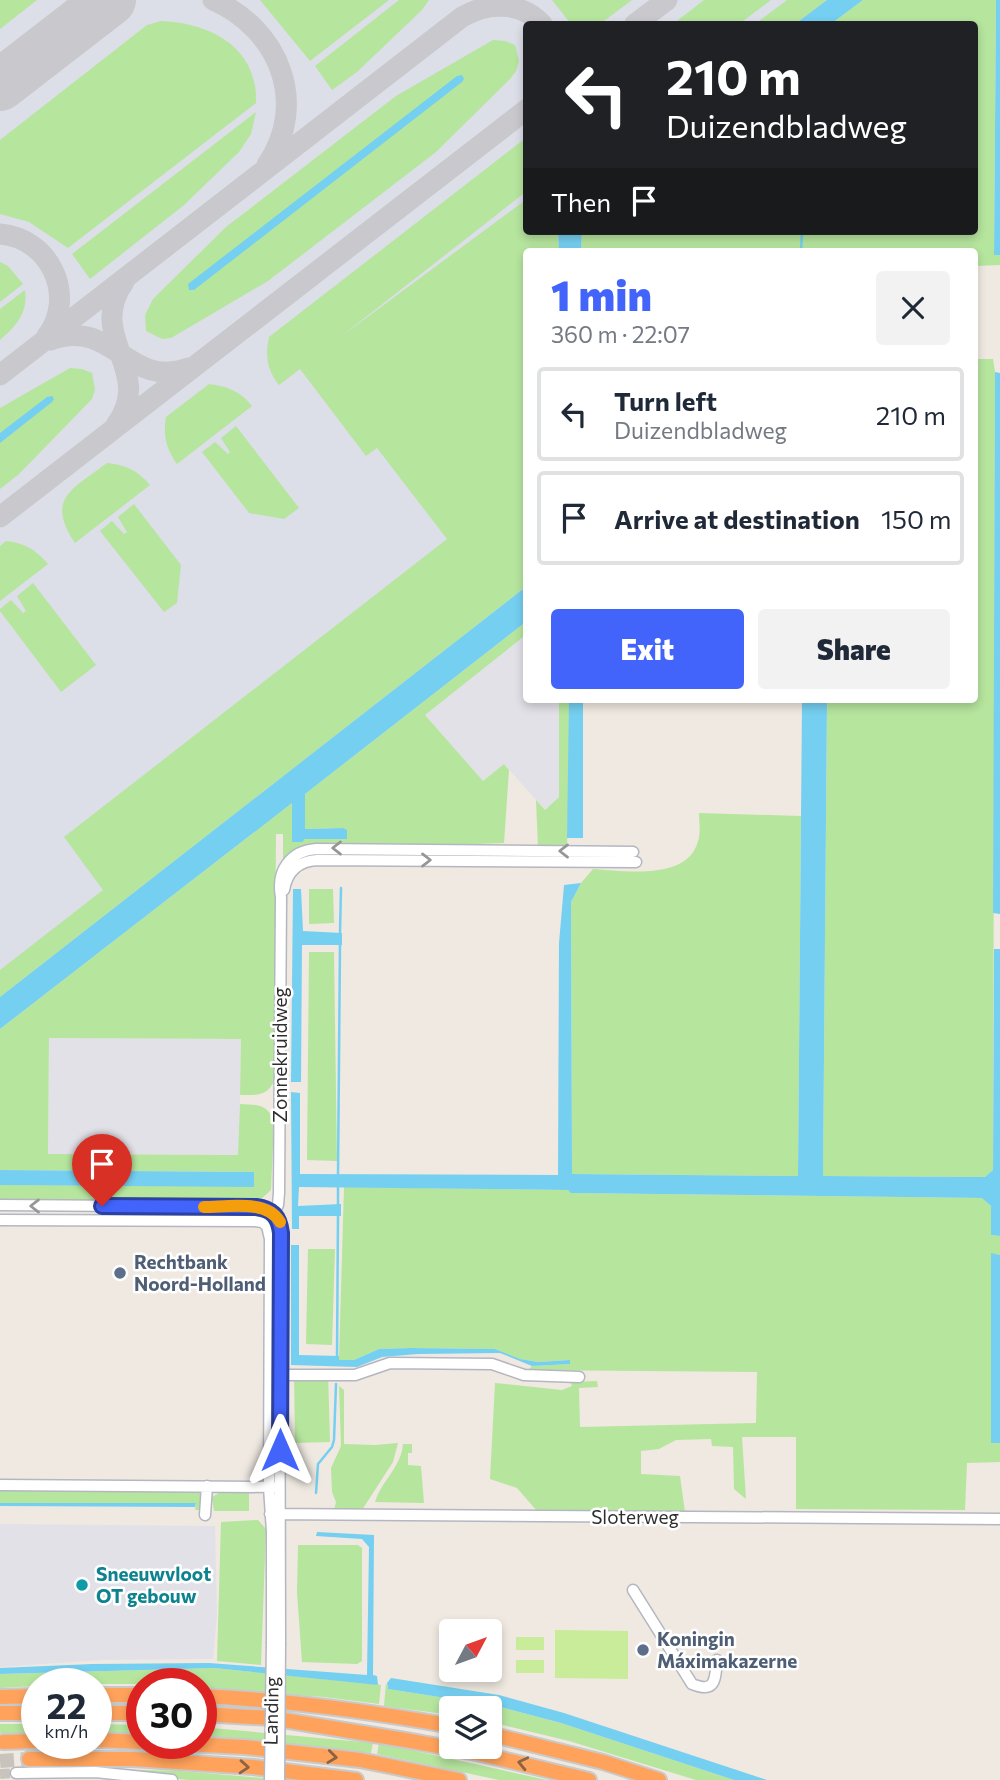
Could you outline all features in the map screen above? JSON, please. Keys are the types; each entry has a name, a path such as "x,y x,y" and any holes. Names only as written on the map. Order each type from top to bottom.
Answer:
{"highway":[{"path":"0,1697 21,1696"},
{"path":"217,1697 288,1702 439,1724"},
{"path":"0,1713 21,1713"},
{"path":"217,1715 271,1718 405,1740 477,1753 589,1780"},
{"path":"502,1737 659,1780"},
{"path":"4,1742 21,1741"},
{"path":"217,1746 360,1760 459,1780"},
{"path":"29,1759 159,1761 253,1767 356,1780"}],"street":[{"name":"Zonnekruidweg","path":"276,1642 275,1514 280,1487 270,1239 267,1226 278,1205 279,1193 279,887 282,871 290,859 308,849 634,857"},
{"path":"0,1205 256,1207 274,1213"},
{"name":"Zonnekruidweg","path":"274,1213 281,1233 269,1487 275,1514"},
{"path":"0,1220 255,1221 267,1226"},
{"path":"275,1375 355,1375 382,1365 403,1363 492,1364 524,1375 579,1377"},
{"path":"0,1485 280,1487"},
{"path":"205,1515 206,1486"},
{"name":"Sloterweg","path":"275,1514 1000,1519"},
{"path":"633,1591 692,1684 705,1688 712,1685 717,1660"},
{"name":"Landing","path":"270,1780 276,1642"},
{"name":"Landing","path":"276,1642 279,1780"},
{"path":"16,1773 95,1772 172,1780"}],"shaded area":[{"path":"0,0 827,0 799,21 523,21 523,235 558,235 559,248 523,248 523,589 0,997"},
{"path":"523,637 523,703 559,703 559,797 545,810 504,764 483,782 424,715"},
{"path":"49,1038 241,1039 239,1155 48,1154"},
{"path":"0,1524 215,1526 217,1615 213,1659 102,1660 0,1667"}],"green space":[{"path":"0,0 37,0 0,29"},
{"path":"260,0 389,0 310,61"},
{"path":"399,0 429,0 422,10 357,72 332,90 315,66"},
{"path":"552,0 632,0 604,21 569,21"},
{"path":"704,0 771,0 743,21 677,21"},
{"path":"787,0 827,0 799,21 759,21"},
{"path":"863,0 996,0 994,254 1000,255 1000,265 978,266 978,248 581,248 582,235 978,235 978,21 835,21"},
{"path":"161,21 205,29 231,44 249,67 256,103 68,248 29,222 0,214 0,140 147,25"},
{"path":"493,40 515,45 519,61 516,71 436,152 268,281 171,338 162,339 146,331 145,315 153,299 226,227 396,96"},
{"path":"256,112 251,134 239,152 184,205 90,279 72,254"},
{"path":"523,140 523,194 339,338 523,202 523,235 558,235 559,248 523,248 523,589 0,997 0,970 103,890 64,837 447,539 377,448 366,456 300,369 279,385 268,362 269,337"},
{"path":"0,262 8,266 23,284 0,302"},
{"path":"25,290 25,305 20,318 0,340 0,309"},
{"path":"978,359 993,359 993,1170 985,1177 823,1176 827,703 978,703"},
{"path":"70,368 92,373 95,390 92,399 19,474 0,489 0,408"},
{"path":"209,384 233,390 252,406 177,464 166,442 166,417"},
{"path":"236,426 299,508 284,519 249,513 202,452 215,442 228,454 230,452 221,438"},
{"path":"107,463 131,469 150,485 75,543 66,528 63,505 74,488"},
{"path":"134,504 181,565 177,603 164,612 100,531 112,521 124,534 127,532 118,517"},
{"path":"6,541 30,548 48,564 0,601 0,546"},
{"path":"33,583 96,665 61,692 0,611 11,600 23,613 26,611 17,596"},
{"path":"523,624 523,637 425,715 483,781 504,764 509,770 504,843 420,846 310,845 283,864 283,834 276,834 274,1081 268,1090 260,1094 240,1095 241,1039 49,1038 48,1154 238,1155 240,1104 256,1105 268,1110 274,1120 271,1190 251,1204 0,1202 0,1185 254,1186 253,1172 0,1170 0,1029 293,802 304,839 347,839 343,828 305,829 305,794"},
{"path":"559,703 571,703 567,847 538,847 536,800 545,810 559,797"},
{"path":"699,813 801,816 798,1176 572,1174 571,902 581,883 593,869 653,871 682,863 692,854 698,841"},
{"path":"309,889 333,889 334,923 309,924"},
{"path":"309,952 334,952 337,1161 307,1160"},
{"path":"344,1187 983,1198 991,1206 991,1235 1000,1236 1000,1255 992,1254 991,1443 1000,1443 1000,1462 967,1463 965,1510 796,1509 796,1437 742,1437 746,1499 734,1489 733,1447 712,1446 711,1439 676,1440 659,1449 641,1451 641,1474 680,1476 685,1512 537,1511 517,1488 490,1479 495,1383 562,1390 572,1386 570,1382 597,1381 598,1387 579,1388 580,1427 756,1423 757,1372 528,1370 532,1366 570,1364 570,1360 538,1362 519,1359 495,1349 379,1349 354,1360 339,1360"},
{"path":"308,1249 335,1249 332,1345 306,1344"},
{"path":"294,1372 328,1372 330,1442 295,1443"},
{"path":"339,1386 344,1390 344,1444 398,1443 393,1462 362,1510 334,1510 336,1502 332,1492 331,1468 341,1446"},
{"path":"403,1444 412,1444 412,1453 408,1453 408,1465 421,1466 424,1503 375,1502 399,1460"},
{"path":"0,1489 198,1490 201,1494 200,1510 195,1510 196,1503 0,1503"},
{"path":"224,1490 249,1490 249,1511 214,1511 212,1497"},
{"path":"258,1520 266,1529 261,1665 217,1661 221,1522"},
{"path":"298,1545 358,1545 362,1548 362,1661 357,1664 302,1662 297,1592"},
{"path":"555,1630 628,1631 628,1679 555,1678"},
{"path":"516,1637 544,1637 544,1650 516,1650"},
{"path":"516,1660 544,1660 544,1673 516,1673"},
{"path":"217,1668 381,1685 379,1704 217,1689"},
{"path":"126,1670 126,1684 112,1684 112,1671"},
{"path":"21,1673 21,1687 0,1688 0,1674"},
{"path":"386,1683 388,1689 439,1697 439,1713 384,1706"},
{"path":"502,1707 561,1723 734,1780 696,1780 569,1741 502,1725"},
{"path":"0,1724 21,1724 21,1734 0,1733"},
{"path":"112,1724 126,1725 126,1734 112,1734"},
{"path":"217,1728 373,1743 371,1753 217,1739"},
{"path":"379,1743 439,1756 439,1759 452,1759 547,1780 499,1780 377,1754"},
{"path":"65,1768 182,1771 284,1780 189,1780"}],"water":[{"path":"827,0 863,0 835,21 799,21"},
{"path":"996,0 1000,0 1000,255 994,255"},
{"path":"462,75 462,82 194,290 189,290 188,284 457,76"},
{"path":"558,235 582,235 581,248 559,248"},
{"path":"995,372 1000,373 1000,914 993,913"},
{"path":"52,396 52,402 0,443 0,433"},
{"path":"523,589 523,624 305,794 305,829 343,828 347,830 347,839 304,839 303,842 292,842 292,803 0,1029 0,997"},
{"path":"569,703 583,703 583,838 567,838"},
{"path":"802,703 827,703 823,1176 985,1177 993,1170 994,949 1000,949 1000,1236 991,1235 991,1206 982,1198 299,1187 298,1206 341,1204 341,1216 299,1216 299,1229 292,1229 291,1092 300,1093 300,1174 558,1175 559,943 564,885 581,883 571,902 572,1174 798,1176"},
{"path":"293,889 301,889 303,931 342,933 342,945 302,945 301,1082 291,1082"},
{"path":"0,1170 254,1172 254,1187 0,1185"},
{"path":"291,1245 299,1245 299,1355 339,1356 339,1360 354,1360 379,1349 495,1349 520,1359 538,1362 570,1360 570,1364 532,1366 500,1353 382,1357 357,1367 291,1365"},
{"path":"991,1253 1000,1255 1000,1443 991,1443"},
{"path":"0,1503 196,1503 195,1507 0,1506"},
{"path":"317,1532 374,1535 373,1675 377,1676 378,1685 217,1668 126,1668 126,1670 112,1671 112,1668 21,1668 21,1673 0,1674 0,1668 209,1663 367,1675 369,1547 362,1539 316,1536"},
{"path":"391,1678 499,1695 564,1713 767,1780 734,1780 561,1723 502,1707 502,1696 439,1697 388,1689 387,1683"}],"waterway":[{"path":"801,248 802,235"},
{"path":"340,933 341,888"},
{"path":"338,1175 340,943"},
{"path":"338,1185 338,1206"},
{"path":"337,1357 338,1213"},
{"path":"316,1493 318,1464 332,1447 334,1440 336,1384"}],"taxiway":[{"path":"89,16 119,0"},
{"path":"213,0 236,13 255,29 281,70 286,93 286,117 279,141 267,165"},
{"path":"639,21 667,0"},
{"path":"0,375 462,17 482,9 504,6 524,11 539,21"},
{"path":"0,517 523,112"},
{"path":"0,234 18,238 33,246 45,257 54,272 59,304 56,320 47,336"},
{"path":"116,425 126,406 129,388 112,320 114,302 124,282"},
{"path":"50,340 72,336 90,338 150,370 168,372 189,368"}],"runway":[{"path":"0,85 110,0"}],"tunnel":[{"path":"0,1761 29,1759"},
{"path":"0,1774 16,1773"}],"slow traffic":[{"path":"204,1207 265,1208 274,1213 280,1222"}],"place":[{"name":"Rechtbank Noord-Holland","path":"120,1273"},
{"name":"Sneeuwvloot OT gebouw","path":"82,1585"},
{"name":"Koningin Máximakazerne","path":"643,1650"}],"route":[{"path":"102,1206 256,1207 274,1213 281,1233 280,1450"}]}
